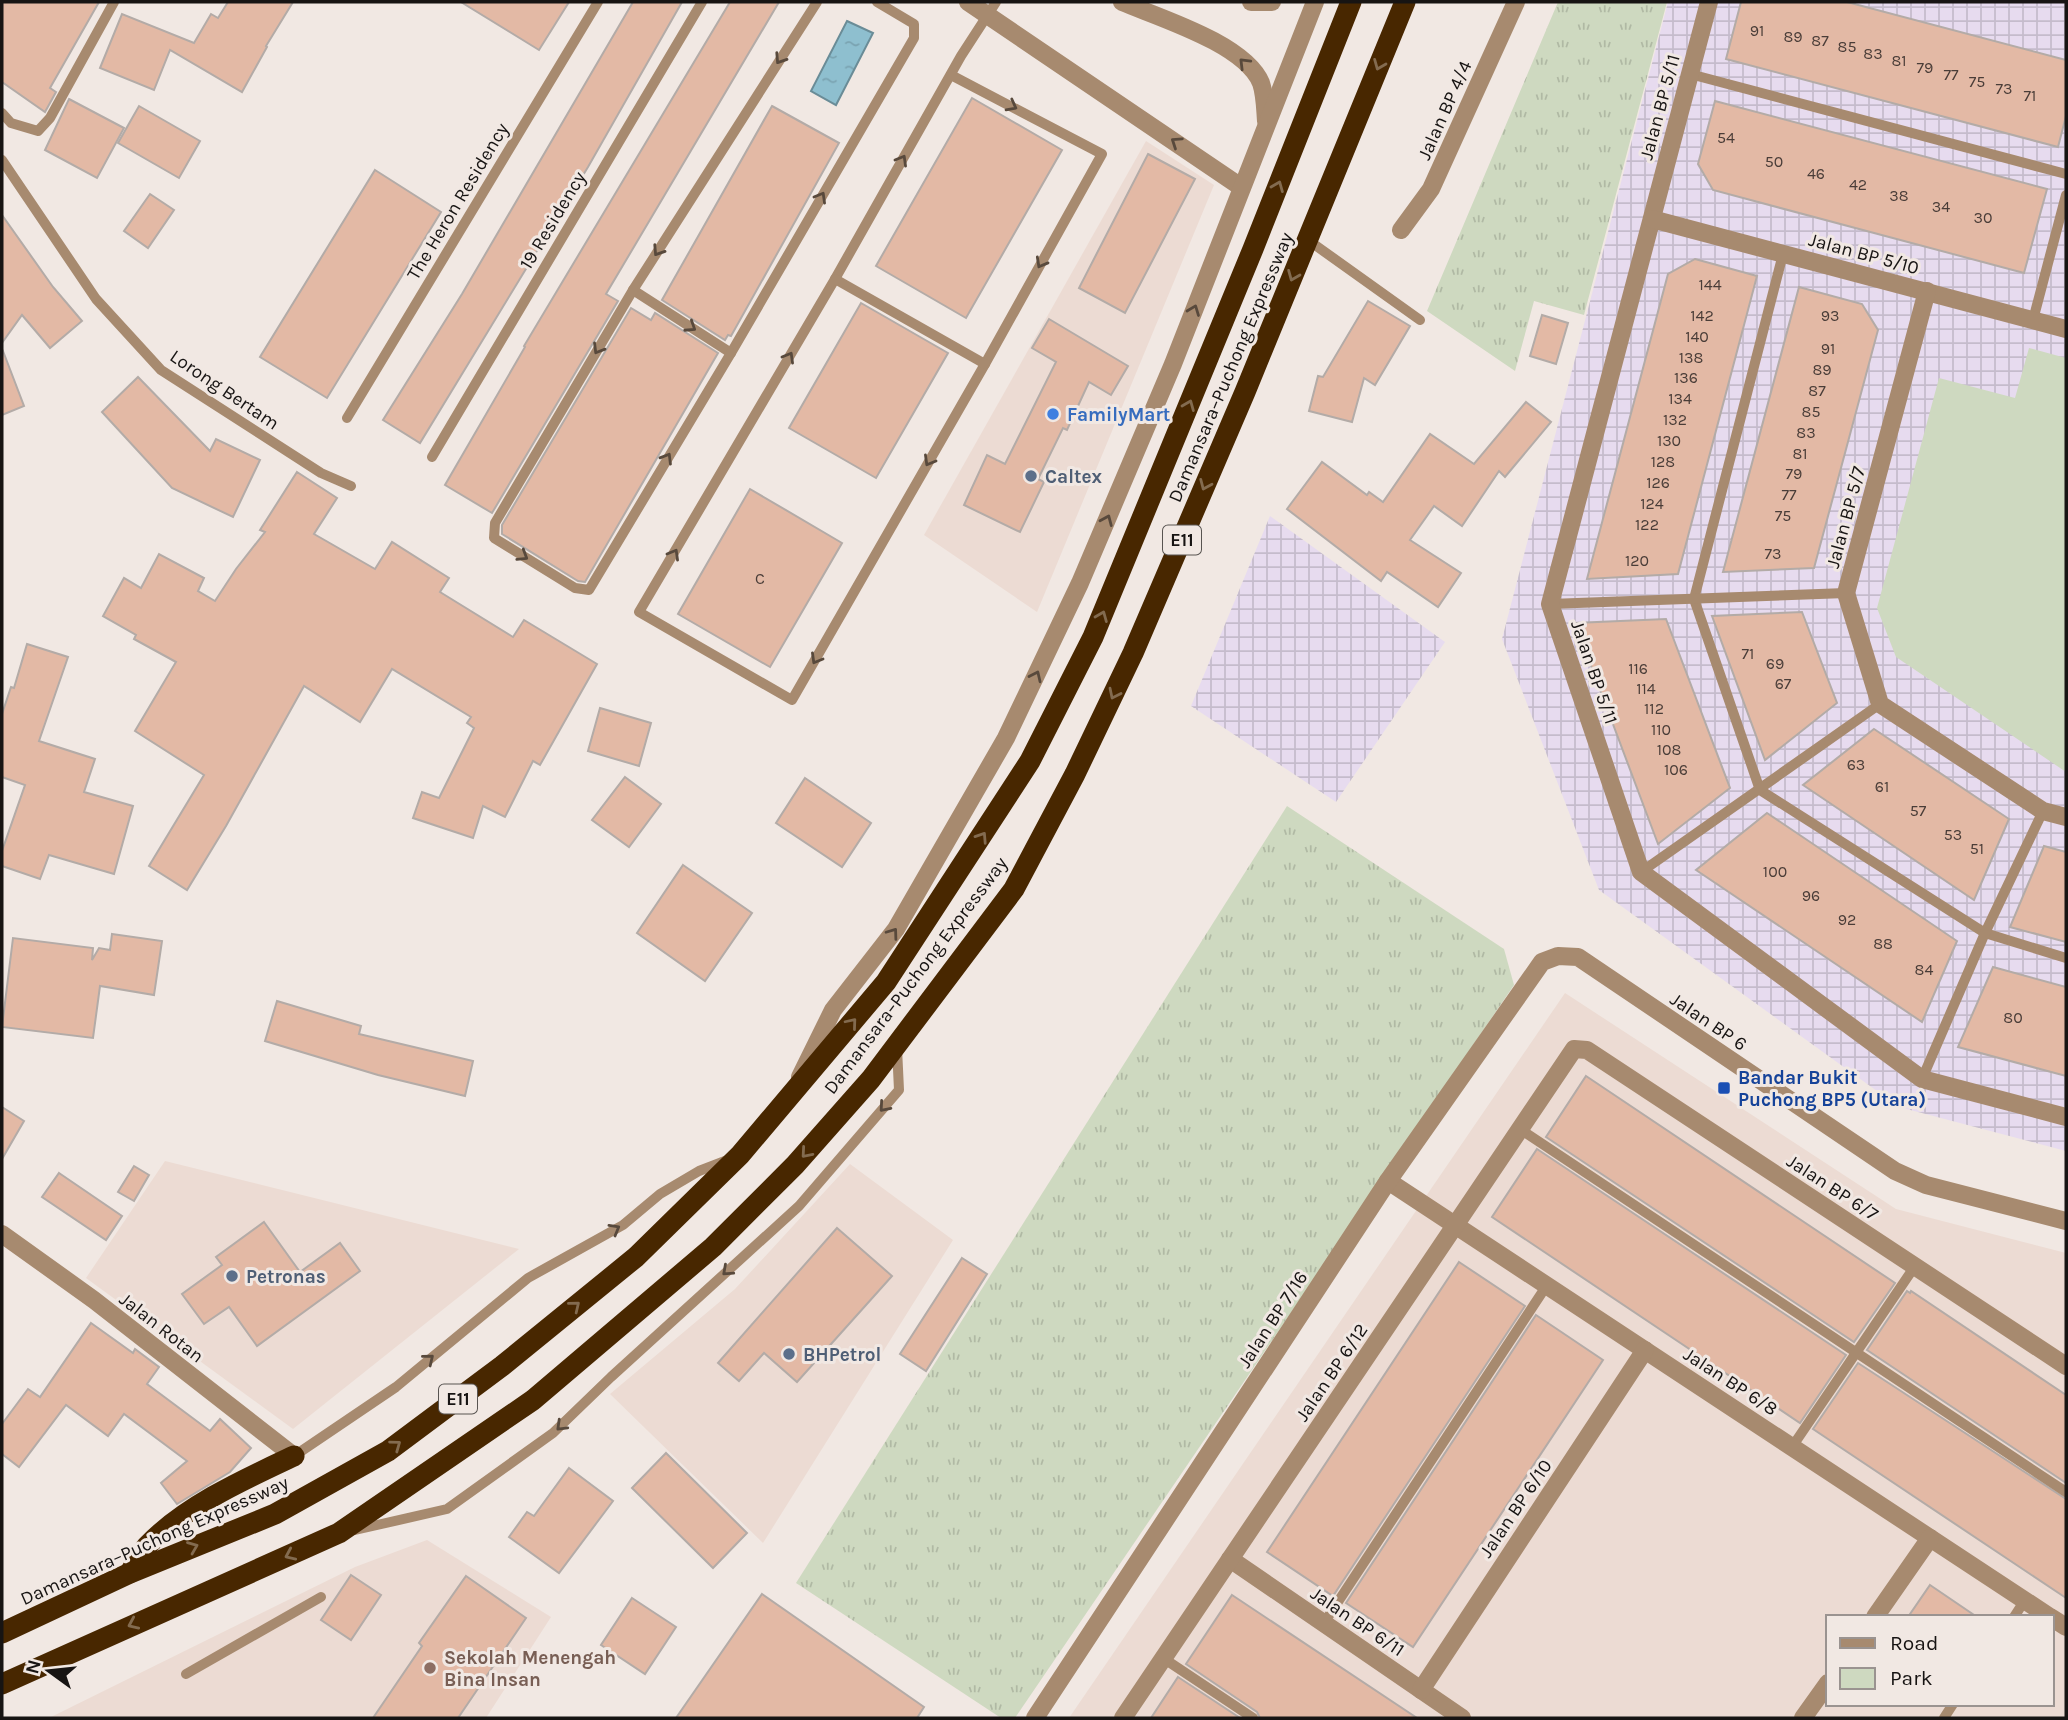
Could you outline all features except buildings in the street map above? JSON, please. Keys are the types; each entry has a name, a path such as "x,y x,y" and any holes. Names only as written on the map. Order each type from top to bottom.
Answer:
{"highway":[{"name":"Damansara–Puchong Expressway","path":"2,1633 130,1573 275,1514 388,1451 502,1366 636,1257 740,1155 886,982 1030,761 1093,637 1248,262 1351,2"},
{"name":"Damansara–Puchong Expressway","path":"2,1685 339,1533 533,1400 713,1247 795,1165 871,1079 1014,889 1075,774 1133,653 1308,240 1405,2"},
{"path":"130,1573 146,1548 176,1519 294,1456"}],"street":[{"path":"968,2 992,8 1241,187"},
{"path":"1122,2 1214,41 1244,59 1260,82 1265,102 1266,124"},
{"path":"1251,2 1272,2"},
{"path":"792,1094 832,1010 896,929 1006,738 1080,583 1173,364 1315,2"},
{"name":"Jalan BP 4/4","path":"1401,230 1431,189 1516,2"},
{"name":"Jalan BP 5/11","path":"1641,872 1549,604 1709,2"},
{"name":"Jalan BP 5/10","path":"1652,219 2066,328"},
{"name":"Jalan BP 5/7","path":"1880,704 1846,593 1927,291"},
{"path":"1880,704 2043,810 2066,817"},
{"path":"1641,872 1922,1079 2066,1117"},
{"name":"Jalan BP 7/16","path":"1035,1718 1388,1181 1542,961 1558,956"},
{"name":"Jalan BP 6","path":"1558,956 1578,957 1895,1171 1926,1185 2066,1221"},
{"name":"Jalan BP 6/12","path":"1123,1718 1574,1049"},
{"name":"Jalan BP 6/7","path":"1574,1049 1587,1050 2066,1366"},
{"name":"Jalan BP 6/8","path":"1388,1181 2047,1615"},
{"name":"Jalan Rotan","path":"2,1234 94,1300 294,1456"},
{"name":"Jalan BP 6/10","path":"1420,1690 1645,1350"},
{"path":"1876,1615 1930,1538"},
{"name":"Jalan BP 6/11","path":"1230,1559 1459,1717"},
{"path":"1803,1718 1826,1686"}],"lane":[{"path":"2,113 11,123 38,131 50,118 114,2"},
{"name":"The Heron Residency","path":"347,418 598,2"},
{"name":"19 Residency","path":"432,457 702,2"},
{"path":"817,2 633,290 495,523 494,538 575,588 589,590 731,353 914,38 914,24 877,2"},
{"path":"951,75 1102,154 792,700 639,612 835,279 951,75 992,8"},
{"path":"1690,74 2066,174"},
{"name":"Lorong Bertam","path":"2,160 96,299 161,370 321,473 351,486"},
{"path":"2034,320 2066,195"},
{"path":"1308,240 1420,320"},
{"path":"1783,254 1694,599 1760,790 1985,933 2066,958"},
{"path":"835,279 985,364"},
{"path":"633,290 731,353"},
{"path":"1549,604 1846,593"},
{"path":"1641,872 1880,704"},
{"path":"1922,1079 1985,933 2043,810"},
{"path":"339,1533 447,1509 553,1433 799,1206 899,1090 897,1044"},
{"path":"1520,1129 2066,1492"},
{"path":"294,1456 396,1387 528,1278 623,1225 660,1194 699,1171 740,1155"},
{"path":"1792,1447 1915,1266"},
{"path":"1324,1623 1547,1285"},
{"path":"186,1674 321,1597"},
{"path":"2015,1615 2025,1600"},
{"path":"1163,1658 1253,1718"}],"shaded area":[{"path":"1668,2 2066,2 2066,1151 1899,1107 1599,890 1502,639"},
{"path":"1146,141 1214,185 1037,612 924,535"},
{"path":"1270,516 1445,642 1336,802 1191,706"},
{"path":"1565,993 1896,1209 2066,1253 2066,1718 1069,1718"},
{"path":"165,1161 519,1249 293,1429 86,1278"},
{"path":"850,1164 953,1240 763,1543 610,1394 735,1289"},
{"path":"427,1540 551,1617 486,1718 49,1718 355,1567"}],"green space":[{"path":"1558,2 1667,2 1584,315 1534,301 1515,371 1427,311"},
{"path":"2029,348 2066,358 2066,772 1896,657 1877,608 1939,378 2015,398"},
{"path":"1287,806 1504,949 1514,985 1015,1718 1001,1718 796,1583"}],"water":[{"path":"847,21 873,33 836,105 811,91"}],"place":[{"name":"FamilyMart","path":"1053,414"},
{"name":"Caltex","path":"1031,476"},
{"name":"Bandar Bukit Puchong BP5 (Utara)","path":"1724,1088"},
{"name":"Petronas","path":"232,1276"},
{"name":"BHPetrol","path":"789,1354"},
{"name":"Sekolah Menengah Bina Insan","path":"430,1668"}]}
